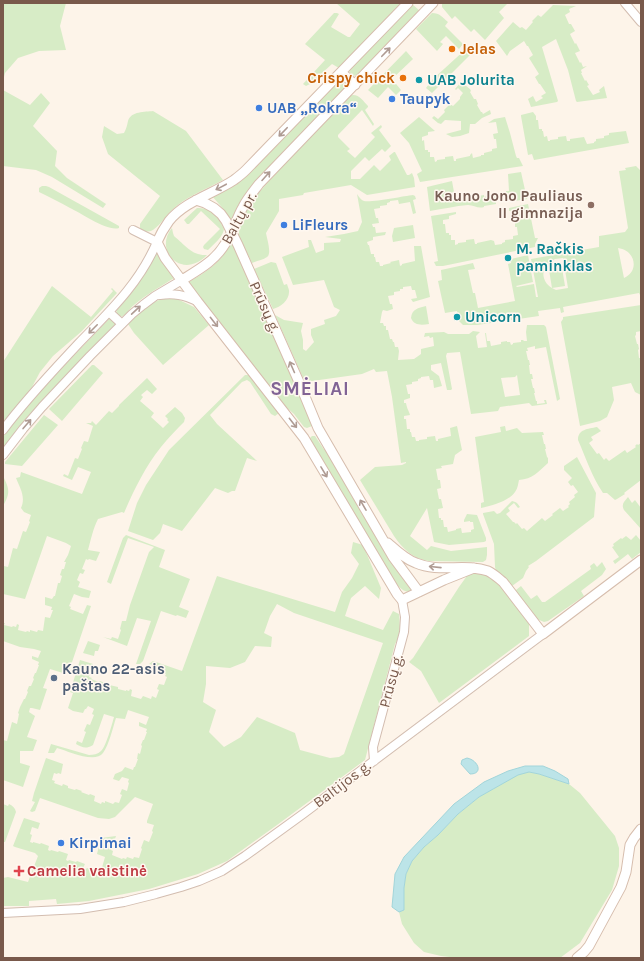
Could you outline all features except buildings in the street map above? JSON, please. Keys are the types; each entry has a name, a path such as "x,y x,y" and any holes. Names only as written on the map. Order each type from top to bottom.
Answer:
{"main road":[{"name":"Baltų pr.","path":"157,242 162,231 177,213 196,200 233,180 246,170 408,3"},
{"name":"Baltų pr.","path":"182,280 209,262 219,252 225,245 232,232 242,208 259,184 432,3"},
{"path":"341,72 355,85"},
{"name":"Prūsų g.","path":"196,200 214,208 221,214 232,232 318,428 393,557 419,592"},
{"name":"Prūsų g.","path":"157,242 165,258 197,301 304,438 393,588 402,600"},
{"path":"173,268 188,271 197,270"},
{"path":"304,438 318,428"},
{"name":"Prūsų g.","path":"383,538 408,559 418,564 435,567 474,568 496,576 503,582 543,634"},
{"name":"Baltijos g.","path":"543,634 641,560"},
{"path":"402,600 474,568"},
{"path":"576,958 589,946 619,892 626,872 630,845 641,829"}],"street":[{"path":"625,3 641,22"},
{"path":"133,230 157,242"},
{"name":"Baltų pr.","path":"3,430 36,389 132,286 150,258 157,242"},
{"name":"Baltų pr.","path":"3,455 42,407 122,324 155,296 182,280"},
{"path":"155,296 168,294 180,295 197,301"},
{"path":"109,312 122,324"},
{"name":"Prūsų g.","path":"374,761 373,747 404,632 405,617 402,600"},
{"name":"Baltijos g.","path":"3,913 80,909 124,902 199,881 222,871 246,856 297,819 543,634"}],"green space":[{"path":"3,3 66,3 60,26 66,50 39,51 18,58 5,73 3,81"},
{"path":"336,3 401,3 339,68 332,64 306,86 303,84 325,60 305,44 334,13 339,14 331,27 348,37 350,37 360,24"},
{"path":"442,3 508,3 499,12 504,18 485,40 474,29 471,32 455,16 452,19 442,7"},
{"path":"412,4 420,11 357,75 351,75 349,71 350,68"},
{"path":"553,5 576,6 569,9 570,12 565,15 569,24 571,24 575,31 570,34 580,51 575,53 583,67 587,66 581,70 581,73 589,85 587,86 593,95 600,92 599,90 604,86 607,98 576,101 568,70 556,39 542,47 558,101 531,107 528,99 533,96 536,102 543,98 541,96 546,93 535,77 539,74 529,58 533,55 524,41 510,51 507,56 496,41 513,22 520,28 522,27 526,30 538,15 541,17"},
{"path":"432,13 439,15 448,22 445,26 463,44 459,49 446,36 440,42 443,44 437,51 416,29"},
{"path":"467,48 472,53 432,93 426,88 433,79"},
{"path":"406,51 413,59 392,79 401,90 396,95 388,87 378,98 368,90"},
{"path":"341,80 345,82 346,87 249,189 231,222 225,211 212,196 338,81"},
{"path":"461,82 470,89 470,92 474,99 476,99 477,105 481,112 483,114 490,110 491,114 482,118 475,124 470,124 469,133 452,137 446,134 461,130 461,121 445,120 441,124 432,118 434,116 438,119 450,104 453,106 460,99 463,93 458,88 456,90 455,89"},
{"path":"3,90 30,105 41,93 50,103 33,126 57,151 55,166 67,178 106,204 103,208 52,177 36,170 3,166"},
{"path":"353,95 360,97 368,106 365,110 374,124 373,126 362,110 338,135 338,137 350,149 347,151 355,158 375,137 371,133 381,125 382,127 379,130 391,146 385,152 382,149 369,161 365,157 351,171 351,179 360,179 374,165 380,171 391,160 389,156 395,152 407,175 412,173 415,187 367,195 351,185 279,199 279,211 266,233 269,253 264,259 252,263 239,237 239,231 243,217 253,199 321,123 348,96"},
{"path":"153,111 186,131 223,180 183,201 151,231 144,231 140,228 140,224 160,196 108,154 102,137 104,126 117,134 124,133 128,121 132,115"},
{"path":"533,112 536,116 536,120 538,120 539,129 542,129 544,137 547,136 548,141 566,136 567,141 570,141 570,139 584,137 587,144 594,143 596,139 604,138 604,136 609,135 609,133 626,131 629,143 534,160 532,154 528,155 521,116"},
{"path":"419,117 435,131 428,132 428,135 422,137 422,141 424,140 425,150 430,152 430,157 434,157 435,162 437,160 445,159 445,157 453,156 454,161 456,161 456,159 470,156 472,153 473,158 484,155 484,153 497,148 496,139 494,139 493,134 498,133 496,122 488,123 494,119 505,117 516,156 519,158 523,166 420,182 417,174 422,171 409,143 400,133"},
{"path":"636,166 641,171 641,297 639,293 563,307 564,312 561,313 560,308 538,311 539,316 477,325 463,325 459,321 457,311 445,313 438,281 442,280 441,270 473,263 475,269 468,270 478,308 515,301 508,264 511,263 511,259 528,255 533,282 516,286 534,284 536,297 538,297 531,259 599,247 599,236 625,232 628,228 619,171 626,170 625,168","holes":["618,248 628,253 632,257 633,261 634,266 632,271 624,278","563,258 568,288 556,290 552,288 565,286 561,262 548,263 555,259","548,264 552,288 546,283 543,273"]},
{"path":"521,172 527,199 515,201 512,200 510,196 500,197 496,199 496,204 484,207 468,205 430,211 427,187 452,181 454,192 451,193 453,200 456,200 456,202 464,199 478,198 478,196 484,195 484,197 497,193 506,193 506,191 509,191 508,174"},
{"path":"42,186 49,187 119,226 119,228 102,225 39,192 39,188"},
{"path":"357,194 364,201 415,196 416,199 413,200 416,213 413,214 410,202 399,204 398,200 390,201 387,205 374,209 379,223 372,224 373,227 375,227 376,233 386,232 385,235 373,237 373,240 367,242 371,254 374,254 376,262 379,262 380,266 399,260 400,266 402,264 415,261 414,246 421,246 430,297 413,302 411,299 417,298 415,290 412,290 411,286 403,287 400,291 394,292 394,295 388,296 393,309 387,311 383,310 382,312 380,323 383,323 384,326 386,326 390,339 394,342 395,347 398,347 398,360 414,359 421,354 421,349 434,346 433,337 424,337 425,333 444,332 448,334 469,334 473,331 480,332 476,336 478,348 487,347 485,333 487,341 490,341 491,346 507,341 510,342 511,345 513,343 521,342 521,340 527,341 527,325 544,325 546,327 560,399 557,401 546,347 535,349 535,346 527,348 528,351 526,351 530,365 530,374 532,374 533,379 531,379 537,404 545,403 544,400 546,400 547,404 532,406 529,403 500,407 498,411 471,414 460,352 447,353 446,356 451,390 447,390 441,363 431,365 431,370 439,376 442,386 434,388 433,380 430,380 429,376 421,377 418,381 406,385 410,398 404,400 404,403 406,403 410,415 404,416 404,419 406,419 407,429 410,429 412,437 415,437 416,441 435,436 436,441 438,441 438,439 451,436 450,428 457,426 462,450 455,455 453,464 441,466 442,468 436,469 441,488 437,489 443,508 438,509 439,518 443,520 444,527 447,527 448,532 461,528 462,533 471,532 471,530 474,529 473,522 464,522 467,514 477,515 486,541 449,545 434,542 427,508 410,536 427,550 431,546 451,551 487,547 486,560 483,562 422,560 408,552 401,545 360,480 375,467 402,465 406,463 401,463 387,371 376,372 374,369 362,374 305,382 275,315 284,320 303,323 301,331 303,349 306,351 314,342 311,335 311,329 325,324 324,320 336,316 340,310 334,307 324,280 293,285 282,257 309,247 308,240 311,240 316,253 324,250 324,243 340,242 341,239 325,237 358,231 362,222","holes":["517,375 520,395 505,397 501,378 515,377"]},
{"path":"528,204 535,238 538,238 535,247 443,266 436,266 434,262 438,261 431,216 456,212 456,214 449,216 449,219 443,220 446,233 451,235 451,240 455,240 455,245 466,242 466,240 474,239 475,244 491,240 494,241 495,245 502,244 505,240 513,239 513,236 518,235 515,222 520,221 518,212 517,210 509,211 509,208"},
{"path":"197,208 206,209 214,214 224,229 220,238 208,250 204,249 204,245 220,229 201,211 189,224 187,224 184,220"},
{"path":"413,225 415,238 393,242 392,236 394,228"},
{"path":"172,228 174,236 189,249 197,254 207,255 198,262 188,265 180,264 173,260 168,253 166,245 167,237"},
{"path":"232,242 312,422 312,426 307,428 304,427 294,414 286,407 188,282 214,265"},
{"path":"157,253 176,277 144,297 120,317 116,314 117,310 133,291"},
{"path":"271,262 276,263 284,285 287,284 289,290 286,300 279,307 273,309 254,269"},
{"path":"52,286 91,317 113,291 111,289 112,288 117,293 82,331 53,356 40,372 31,389 3,423 3,362"},
{"path":"173,297 194,307 209,325 163,365 134,333 128,324 139,313 152,304 161,299"},
{"path":"641,305 641,331 636,332 635,336 639,349 639,358 641,358 641,395 635,392 631,383 612,387 614,400 607,417 600,421 580,426 561,322 563,317"},
{"path":"426,306 429,324 416,324 411,318 414,311 418,308"},
{"path":"109,319 112,319 115,322 115,325 29,415 3,448 3,437 16,418"},
{"path":"92,365 103,373 62,421 49,409"},
{"path":"245,375 250,375 279,413 275,416 271,414 250,382 247,380 242,382 210,415 217,424 257,461 247,458 235,491 228,493 215,488 182,531 163,524 160,533 153,540 128,531 137,503 146,485 169,450"},
{"path":"147,378 157,389 152,394 147,390 141,395 143,397 140,401 154,413 151,417 163,428 169,422 165,416 175,407 185,418 184,422 155,455 136,487 124,513 122,512 98,519 96,523 88,550 100,552 96,561 86,559 82,569 85,570 83,574 80,573 77,580 80,582 78,587 91,591 89,598 74,594 69,606 71,607 70,609 83,614 87,605 91,606 69,671 64,669 63,673 50,669 43,688 47,689 40,710 30,708 29,712 35,716 27,737 37,740 33,751 20,751 20,763 30,766 23,787 3,780 3,740 7,741 12,722 17,724 20,707 28,692 29,686 31,686 39,665 39,662 32,659 32,656 38,658 41,651 20,647 3,641 3,623 5,623 4,625 12,627 16,627 17,624 19,625 18,630 26,632 30,632 30,630 37,632 38,630 43,631 45,617 50,618 53,610 51,610 52,607 45,605 45,597 52,599 55,596 58,583 60,583 62,576 60,575 66,562 64,562 71,546 47,536 25,599 3,594 4,566 8,567 13,548 17,549 23,531 26,532 31,515 24,512 21,508 23,496 16,478 20,477 21,472 82,494 91,472 78,467 72,480 63,476 64,474 68,476 75,458 78,459 84,441 88,442 93,426 86,423 91,423 92,421 96,425 109,411 112,413"},
{"path":"44,415 58,425 22,466 5,464 5,462"},
{"path":"505,426 506,431 517,428 522,433 543,432 544,435 542,435 548,463 532,477 519,480 516,490 509,498 481,508 481,503 484,502 475,437 501,432 500,427"},
{"path":"597,427 601,431 591,437 593,440 589,443 597,454 599,453 604,460 606,458 609,461 625,450 627,453 636,447 635,446 637,444 638,445 641,443 641,480 624,493 625,494 615,500 607,493 603,493 599,487 578,440 578,436 582,432 587,429"},
{"path":"312,436 315,436 332,458 413,590 411,592 400,588 395,582 310,440"},
{"path":"577,457 596,493 594,517 528,566 529,567 523,578 512,586 496,571 494,544 483,513 494,511 497,514 500,513 512,501 515,502 520,507 518,508 514,503 508,508 510,511 506,514 513,522 516,524 517,523 522,529 524,528 527,531 542,518 545,521 560,508 563,511 569,507 569,502 578,492 573,485 571,486 568,482 572,478 564,470 564,466"},
{"path":"3,476 7,485 8,494 3,506"},
{"path":"628,497 632,503 635,500 641,508 641,529 623,508 623,503"},
{"path":"126,535 165,550 159,567 190,579 179,607 189,611 186,618 161,611 143,661 140,664 136,664 151,621 137,618 127,646 103,637 118,639 122,621 126,621 130,605 149,552 154,547 128,538 111,584 107,582 123,538"},
{"path":"636,535 641,541 641,552 632,559 628,554 615,564 613,561 619,557 612,547 614,546 613,544 626,536 631,540"},
{"path":"353,542 363,545 381,588 379,599 365,586 351,598 345,616 383,630 393,611 399,614 400,622 398,637 365,760 227,861 198,874 149,889 89,901 57,904 56,899 29,901 29,906 3,906 3,878 8,877 28,882 38,856 35,853 13,846 24,818 40,823 38,829 32,827 30,842 41,843 49,846 48,850 50,851 59,851 68,854 66,860 77,861 85,864 83,868 101,871 105,857 97,854 101,838 116,836 111,850 113,851 112,855 122,859 126,859 127,857 133,859 134,857 139,858 144,840 149,842 153,832 154,825 147,823 147,821 153,804 135,797 115,817 109,819 98,818 40,798 35,811 30,811 35,802 32,801 34,793 46,758 63,764 61,774 54,773 52,780 55,781 54,783 62,786 63,784 68,786 68,788 76,789 95,796 94,801 101,804 102,802 105,803 105,801 113,804 115,802 119,803 122,795 120,794 122,789 127,791 129,783 129,779 122,777 119,781 113,779 115,774 122,771 125,767 133,770 138,759 138,753 140,754 141,745 147,729 139,726 139,722 146,725 149,717 128,710 125,719 116,718 107,745 103,753 99,756 81,756 57,748 54,753 48,753 51,744 89,755 95,754 103,749 109,735 114,717 104,714 93,745 84,748 76,744 77,741 82,743 87,724 90,725 94,715 92,714 94,709 88,706 83,713 73,711 68,708 73,693 70,692 80,660 93,664 89,677 92,678 91,679 118,687 118,689 129,691 130,689 132,690 131,696 141,699 143,696 151,699 152,696 156,698 159,690 157,689 159,684 164,685 167,677 165,676 166,674 151,669 153,665 149,664 153,661 182,671 217,576 335,612 342,592 352,578 359,564 351,553","holes":["277,604 294,613 383,643 344,754 339,757 330,758 300,750 295,733 257,717 241,737 224,747 209,732 216,710 203,702 206,684 206,666 230,668 245,662 255,646 271,647 272,637 264,633 270,616"]},
{"path":"602,562 606,569 602,575 581,591 584,596 548,621 544,622 537,619 516,593 516,590 521,586 531,599 537,595 542,602 545,602 591,569 590,566 594,563 597,567"},
{"path":"479,572 489,576 502,587 529,624 529,636 439,703 421,671 409,662 469,573"},
{"path":"88,641 100,645 98,651 95,651 94,656 83,653"},
{"path":"529,772 569,784 580,793 615,836 619,848 619,866 612,890 580,943 560,958 458,958 424,952 414,943 402,924 399,912 404,910 404,888 406,874 412,861 424,847 458,814 479,797 518,774"},
{"path":"3,804 13,806 16,812 5,842 3,842"}],"water":[{"path":"467,758 474,761 478,767 477,772 470,774 461,764 462,760"},
{"path":"525,766 543,766 568,779 569,784 529,772 518,775 479,797 458,814 424,847 412,861 406,874 404,888 404,910 399,912 392,907 395,874 404,857 454,804 484,782 508,771"}],"place":[{"name":"Jelas","path":"452,49"},
{"name":"Crispy chick","path":"403,78"},
{"name":"UAB Jolurita","path":"419,80"},
{"name":"Taupyk","path":"392,99"},
{"name":"UAB „Rokra“","path":"259,108"},
{"name":"Kauno Jono Pauliaus II gimnazija","path":"591,205"},
{"name":"LiFleurs","path":"284,225"},
{"name":"M. Račkis paminklas","path":"508,258"},
{"name":"Unicorn","path":"457,317"},
{"name":"Kauno 22-asis paštas","path":"54,678"},
{"name":"Kirpimai","path":"61,843"},
{"name":"Camelia vaistinė","path":"19,871"}],"district":[{"name":"SMĖLIAI","path":"310,388"}]}
